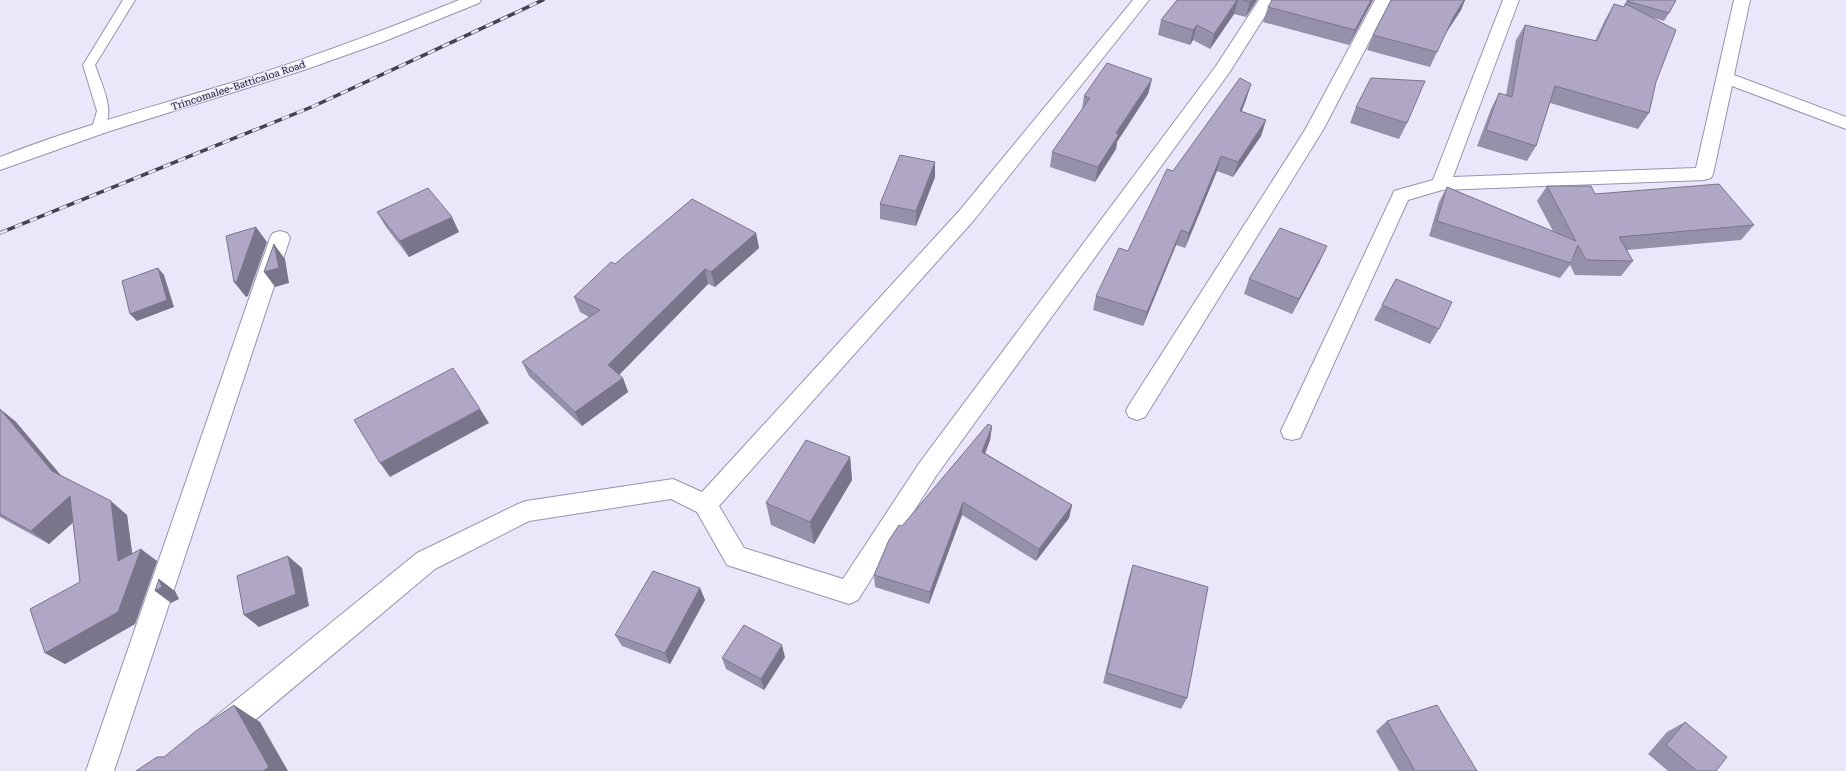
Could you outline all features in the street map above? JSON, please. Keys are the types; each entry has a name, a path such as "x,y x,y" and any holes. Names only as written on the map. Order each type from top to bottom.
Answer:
{"main road":[{"name":"Trincomalee-Batticaloa Road","path":"0,164 98,128 273,75 406,28 474,0"},
{"path":"705,505 967,215 1141,0"},
{"path":"202,746 426,561 526,512 673,489 705,505 736,557 849,592 928,469 1223,69 1267,0"},
{"path":"1138,411 1314,130 1383,0"},
{"path":"1441,184 1511,0"},
{"path":"1292,431 1401,196 1441,184 1704,174 1742,0"},
{"path":"1726,78 1846,123"},
{"path":"100,771 280,238"}],"lane":[{"path":"98,128 103,111 89,65 129,0"}],"building":[{"path":"1177,0 1237,0 1214,34 1197,25 1193,30 1161,20"},
{"path":"1272,0 1371,0 1355,30 1268,7"},
{"path":"1391,0 1464,0 1453,18 1437,52 1373,35"},
{"path":"1676,0 1669,13 1627,1"},
{"path":"1614,4 1624,7 1626,4 1676,30 1656,82 1649,113 1555,86 1536,146 1486,130 1499,93 1512,97 1525,25 1597,41"},
{"path":"1107,63 1152,79 1116,133 1119,134 1098,167 1052,152 1090,98 1084,96"},
{"path":"1240,78 1251,84 1240,111 1266,120 1238,162 1221,156 1189,233 1181,230 1147,312 1096,296 1119,248 1128,251 1167,169 1173,171"},
{"path":"1371,78 1425,81 1407,123 1356,107"},
{"path":"900,155 935,162 916,211 880,204"},
{"path":"1719,184 1754,225 1619,237 1633,261 1586,260 1578,245 1571,263 1437,221 1447,187 1576,241 1547,186 1591,186 1595,194"},
{"path":"428,188 452,217 400,241 377,212"},
{"path":"692,199 756,233 711,272 705,269 608,365 623,378 575,412 522,362 600,310 574,297 611,262 615,264"},
{"path":"256,227 237,281 234,282 226,236"},
{"path":"1280,228 1327,246 1299,299 1249,279"},
{"path":"274,244 279,268 264,272"},
{"path":"158,268 167,300 130,314 122,281"},
{"path":"1396,279 1452,302 1439,329 1382,305"},
{"path":"453,368 480,409 380,463 354,420"},
{"path":"0,409 52,471 111,501 118,561 141,549 118,612 45,653 30,609 80,582 70,496 31,531 0,514"},
{"path":"988,424 992,426 982,452 1072,505 1039,549 963,502 930,592 874,575 889,540 899,525 902,526"},
{"path":"806,440 850,457 810,522 766,503"},
{"path":"288,556 296,594 244,615 237,576"},
{"path":"1133,565 1208,587 1187,698 1107,673"},
{"path":"653,571 700,588 665,653 615,635"},
{"path":"159,579 162,587 155,591"},
{"path":"744,625 782,645 761,679 722,658"},
{"path":"234,705 269,767 263,771 136,771 157,757 164,757 196,731"},
{"path":"1437,705 1477,771 1415,771 1387,721"},
{"path":"1685,722 1727,757 1716,771 1697,771 1666,745"}],"railway":[{"path":"0,233 314,106 543,0"}]}
